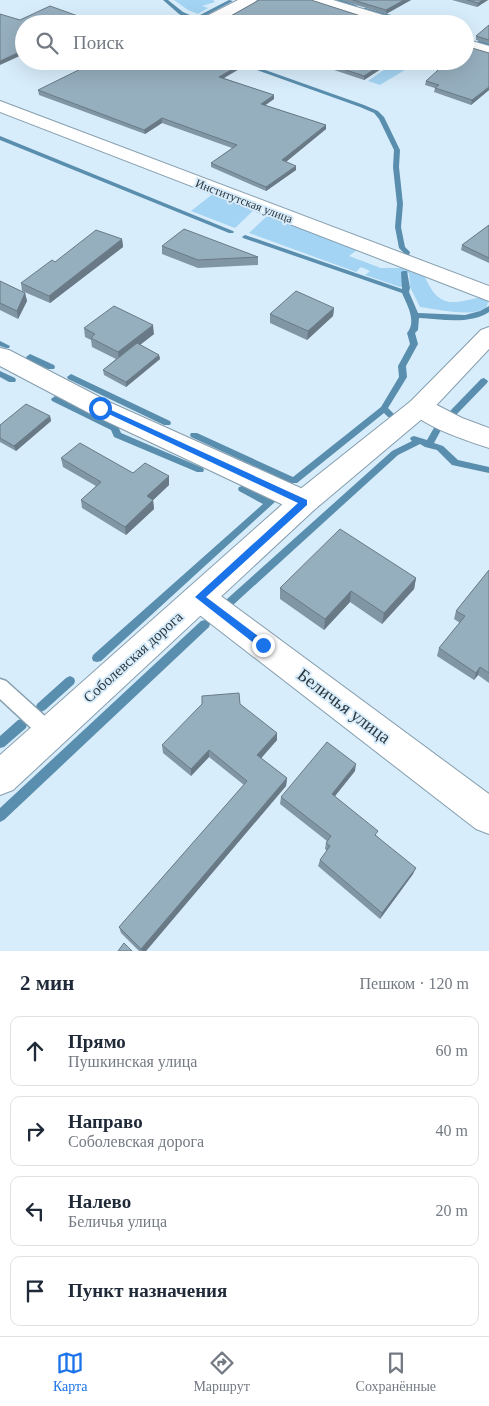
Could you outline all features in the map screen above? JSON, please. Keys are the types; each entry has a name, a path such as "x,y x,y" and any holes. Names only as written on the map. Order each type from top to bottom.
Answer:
{"street":[{"path":"220,15 248,0"},
{"path":"317,0 367,15"},
{"path":"474,47 489,51"},
{"name":"Институтская улица","path":"0,106 489,294"},
{"name":"Соболевская дорога","path":"0,778 37,720 199,597 304,502 420,407 489,335"},
{"path":"0,356 100,408 304,502"},
{"path":"420,407 453,425 489,438"},
{"name":"Беличья улица","path":"199,597 489,816"}],"lane":[{"path":"0,687 37,720"}],"shaded area":[{"path":"174,0 213,0 215,2 202,6 208,8 198,14 188,10"},
{"path":"384,70 405,70 380,85 368,81"},
{"path":"214,193 256,208 235,228 191,211"},
{"path":"276,216 357,250 349,256 381,268 408,268 424,275 434,293 446,301 453,302 481,297 488,302 487,306 481,310 465,313 420,307 410,287 409,273 401,272 406,285 400,287 365,275 370,271 361,267 356,272 249,233 266,217"}],"building":[{"path":"259,0 311,0 358,15 233,15"},
{"path":"353,0 404,0 386,10"},
{"path":"467,0 483,0 478,3"},
{"path":"50,6 75,15 31,15"},
{"path":"0,14 15,18 15,54 0,61"},
{"path":"489,25 489,40 476,36"},
{"path":"474,49 489,53 489,87 472,100 435,88 439,85 426,81 438,70 474,70"},
{"path":"79,70 231,70 219,77 274,95 261,104 326,125 282,160 296,166 266,187 211,163 237,145 162,118 144,130 38,90"},
{"path":"346,70 373,70 364,76"},
{"path":"489,225 489,258 462,245"},
{"path":"184,229 258,257 198,260 162,246"},
{"path":"96,230 122,239 49,296 21,283 52,260 55,262"},
{"path":"0,281 25,293 17,311 0,303"},
{"path":"296,291 334,308 308,331 270,314"},
{"path":"114,306 153,325 118,352 91,338 95,334 84,328"},
{"path":"137,343 159,355 126,382 103,370"},
{"path":"26,404 50,416 14,446 0,438 0,425"},
{"path":"80,443 133,473 145,463 169,476 147,496 153,500 125,527 81,500 101,482 61,458"},
{"path":"340,529 416,578 384,613 351,591 325,619 280,588"},
{"path":"489,570 489,673 480,667 476,673 439,648 465,616 456,611"},
{"path":"239,693 240,704 277,733 257,755 287,778 141,949 119,927 247,781 209,750 191,769 162,745 202,704 202,696"},
{"path":"327,742 356,764 332,794 378,831 375,835 416,868 382,913 320,860 330,846 326,843 331,836 281,797"},
{"path":"124,943 132,951 118,951"}],"waterway":[{"path":"165,0 185,15"},
{"path":"338,0 356,6"},
{"path":"203,15 231,1"},
{"path":"366,9 387,15"},
{"path":"480,42 489,45"},
{"path":"260,70 362,106 376,112 382,118 397,150 396,167 400,204 398,227 402,248 407,252 407,255"},
{"path":"0,138 231,232"},
{"path":"245,237 405,292"},
{"path":"405,272 405,292"},
{"path":"405,292 415,315"},
{"path":"415,315 465,317 483,313 489,308"},
{"path":"384,409 403,377 402,366 414,344 411,333 414,330 415,315"},
{"path":"0,343 6,346"},
{"path":"30,357 51,367"},
{"path":"0,374 12,380"},
{"path":"71,377 167,423"},
{"path":"454,412 484,381"},
{"path":"55,399 115,428 117,435 200,470"},
{"path":"194,435 294,481 384,409"},
{"path":"384,409 391,415"},
{"path":"429,444 438,428"},
{"path":"414,439 429,444"},
{"path":"230,602 395,453 418,442"},
{"path":"429,444 440,448 455,463 489,470"},
{"path":"242,489 269,503"},
{"path":"97,658 272,501"},
{"path":"0,816 205,624"},
{"path":"41,707 70,681"},
{"path":"0,743 22,724"}],"route":[{"path":"100,408 304,502 199,597 263,645"}]}
